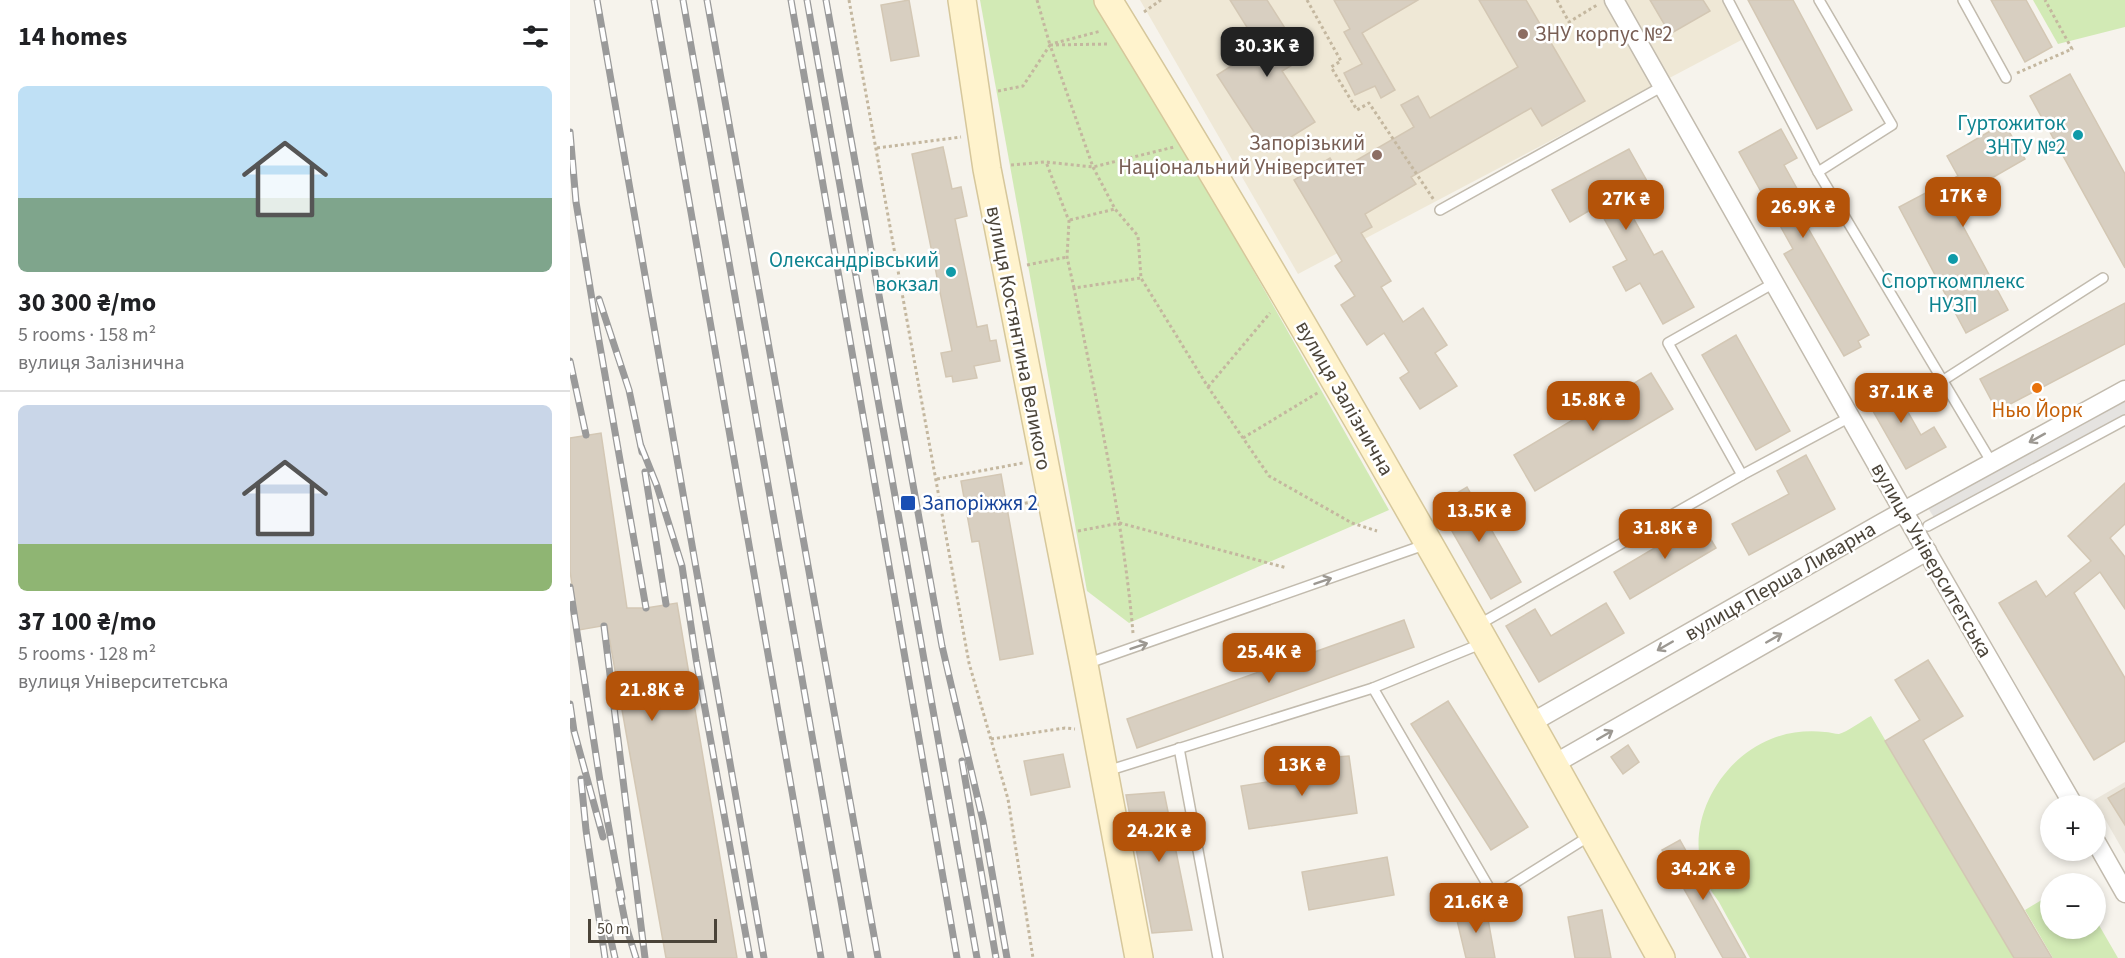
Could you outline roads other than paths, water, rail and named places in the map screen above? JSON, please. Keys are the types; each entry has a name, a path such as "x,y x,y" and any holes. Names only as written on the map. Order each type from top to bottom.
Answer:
{"street":[{"name":"вулиця Костянтина Великого","path":"962,0 987,169 1139,958"},
{"name":"вулиця Залізнична","path":"1108,0 1134,27 1195,142 1481,634 1661,958"},
{"name":"вулиця Університетська","path":"1614,0 1904,512 2068,795"},
{"name":"вулиця Перша Ливарна","path":"1531,723 1882,523 2125,390"},
{"path":"1554,764 1927,551"},
{"path":"2106,860 2125,893"}],"lane":[{"path":"1728,0 1818,172 1992,464"},
{"path":"1818,172 1892,124 1819,0"},
{"path":"1963,0 2006,78"},
{"path":"1440,210 1662,86"},
{"path":"1942,381 2103,278"},
{"path":"1742,475 1668,343 1774,283"},
{"path":"1103,772 1373,688 1481,634 1742,475 1850,417"},
{"path":"1928,526 2125,420"},
{"path":"1084,664 1429,544"},
{"path":"1373,688 1494,896 1592,834"},
{"path":"1179,748 1218,958"}],"railway":[{"path":"597,0 764,958"},
{"path":"654,0 821,958"},
{"path":"683,0 851,958"},
{"path":"707,0 878,958"},
{"path":"791,0 957,958"},
{"path":"807,0 977,958"},
{"path":"826,0 942,646 983,821 1007,958"},
{"path":"570,132 576,202 646,608"},
{"path":"599,299 629,390 642,452"},
{"path":"570,361 586,435"},
{"path":"641,446 657,486 682,566 696,659 750,958"},
{"path":"645,472 666,604"},
{"path":"570,587 600,781 622,898"},
{"path":"604,626 645,958"},
{"path":"570,704 574,731 603,837"},
{"path":"962,761 996,958"},
{"path":"581,779 586,830 605,958"},
{"path":"619,891 626,926 636,958"},
{"path":"607,923 615,958"}],"place":[{"name":"ЗНУ корпус №2","path":"1523,34"},
{"name":"Гуртожиток ЗНТУ №2","path":"2078,135"},
{"name":"Запорізький Національний Університет","path":"1377,155"},
{"name":"Спорткомплекс НУЗП","path":"1953,259"},
{"name":"Олександрівський вокзал","path":"951,272"},
{"name":"Нью Йорк","path":"2037,388"},
{"name":"Запоріжжя 2","path":"908,503"}]}
